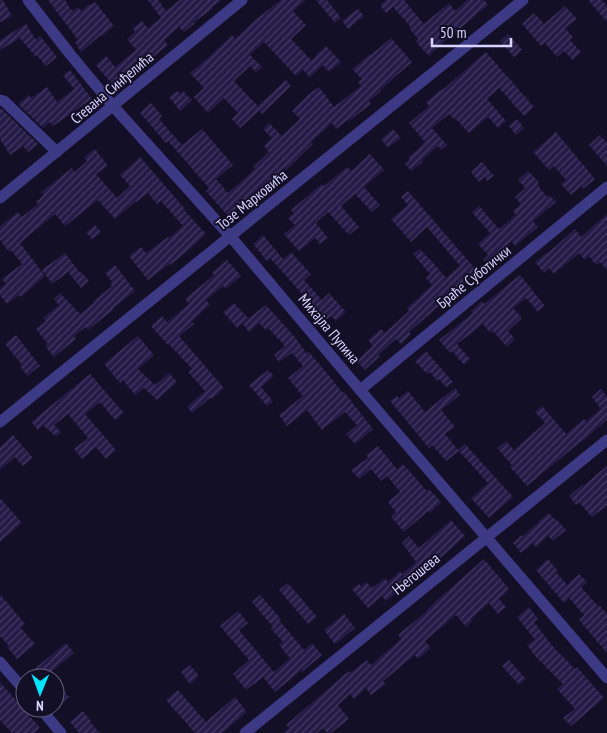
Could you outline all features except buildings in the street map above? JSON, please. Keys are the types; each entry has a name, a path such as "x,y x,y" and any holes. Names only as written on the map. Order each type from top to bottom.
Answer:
{"street":[{"name":"Михајла Пупина","path":"28,0 113,106 231,236 360,390 607,678"},
{"name":"Стевана Синђелића","path":"0,198 242,0"},
{"name":"Тозе Марковића","path":"0,422 523,0"},
{"path":"0,100 4,101 57,152"},
{"name":"Браће Суботички","path":"360,390 607,187"},
{"name":"Његошева","path":"245,733 607,440"},
{"path":"0,662 15,679"},
{"path":"48,718 61,733"}]}
